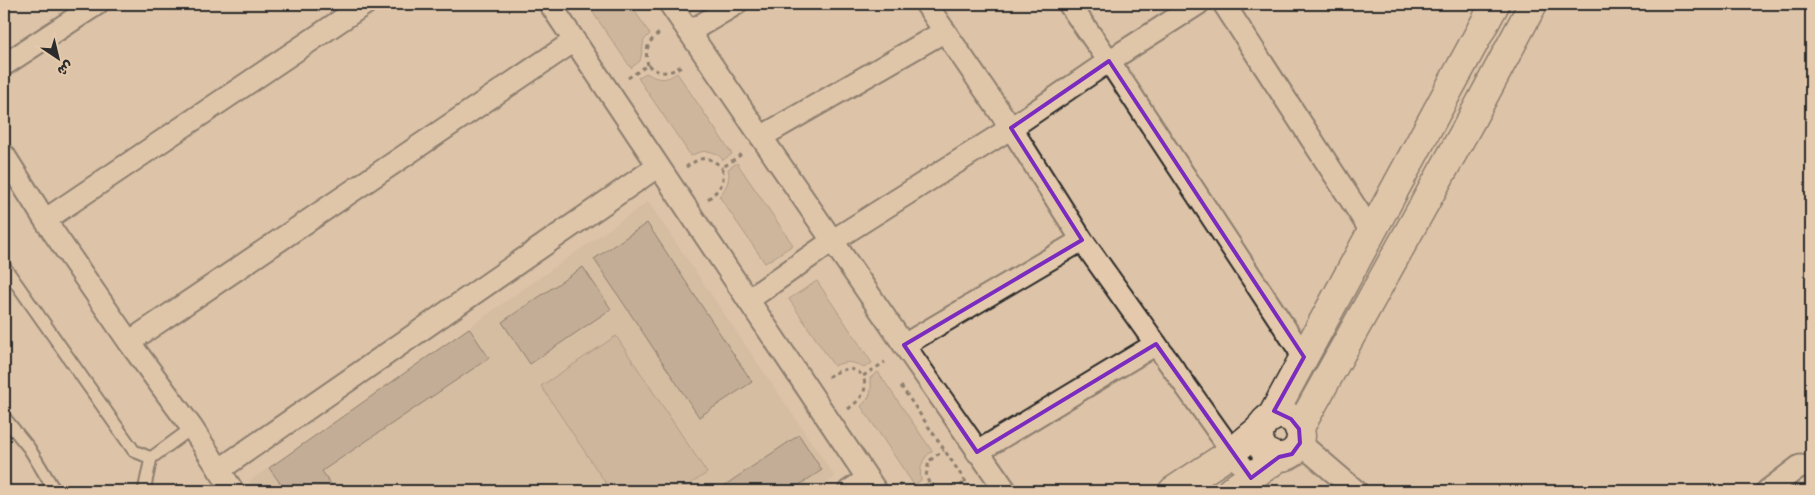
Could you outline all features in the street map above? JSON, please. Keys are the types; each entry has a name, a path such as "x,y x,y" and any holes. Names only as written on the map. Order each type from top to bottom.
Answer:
{"street":[{"path":"4,66 97,4"},
{"path":"550,4 871,485 849,491"},
{"path":"670,4 1006,491"},
{"path":"690,32 736,4"},
{"path":"926,4 1011,128 1082,240 1232,452 1241,485 1293,443 1456,148 1533,4"},
{"path":"1069,4 1304,357"},
{"path":"748,300 832,241 1011,128 1108,61 1198,4"},
{"path":"1224,4 1372,231"},
{"path":"1173,491 1232,452 1266,423 1278,415 1285,416 1296,423 1293,443 1272,456 1262,448 1259,441 1266,423 1304,357 1495,4"},
{"path":"45,220 361,5"},
{"path":"761,137 944,31"},
{"path":"129,342 574,41"},
{"path":"4,155 45,220 129,342 192,428 233,491"},
{"path":"218,470 658,166"},
{"path":"904,345 1082,240"},
{"path":"978,452 1156,344"},
{"path":"1293,443 1356,491"},
{"path":"1767,491 1800,466 1811,467"}],"lane":[{"path":"4,266 134,451 151,458"},
{"path":"4,417 28,448 55,491"},
{"path":"144,491 151,458 192,428"}],"path":[{"path":"662,32 650,42 646,58 648,65 662,73 671,72 684,64"},
{"path":"625,80 648,65"},
{"path":"722,168 743,153"},
{"path":"684,168 696,160 706,158 714,160 722,168 724,176 722,185 717,192 706,200"},
{"path":"863,376 885,362"},
{"path":"827,378 842,369 858,371 863,376 866,383 865,391 860,400 848,409"},
{"path":"944,450 930,461 926,476 929,483 943,490 957,487 966,482"},
{"path":"917,491 929,483"}],"highlighted area":[{"path":"1109,61 1304,357 1274,411 1291,419 1299,429 1300,443 1292,454 1279,457 1251,478 1156,344 977,452 904,345 1082,240 1011,128"}],"shaded area":[{"path":"587,4 630,4 650,34 644,40 640,61 631,68"},
{"path":"646,73 662,79 677,73 732,154 723,160 720,156 708,151 691,156 638,78"},
{"path":"737,163 793,245 765,263 719,196 727,184 728,169"},
{"path":"648,202 835,477 813,491 256,491 250,481"},
{"path":"817,281 872,363 864,368 857,364 849,363 834,366 789,299"},
{"path":"616,336 707,473 679,491 611,491 541,386"},
{"path":"878,372 932,451 922,464 921,480 914,485 861,406 867,400 870,393 870,378"}],"building":[{"path":"647,223 752,382 699,417 594,259"},
{"path":"583,267 611,309 530,364 502,322"},
{"path":"469,328 489,358 322,471 336,491 286,491 269,468"},
{"path":"799,435 822,470 790,491 729,491 725,485"},
{"path":"1801,488 1811,490 1811,491 1796,491"}]}
